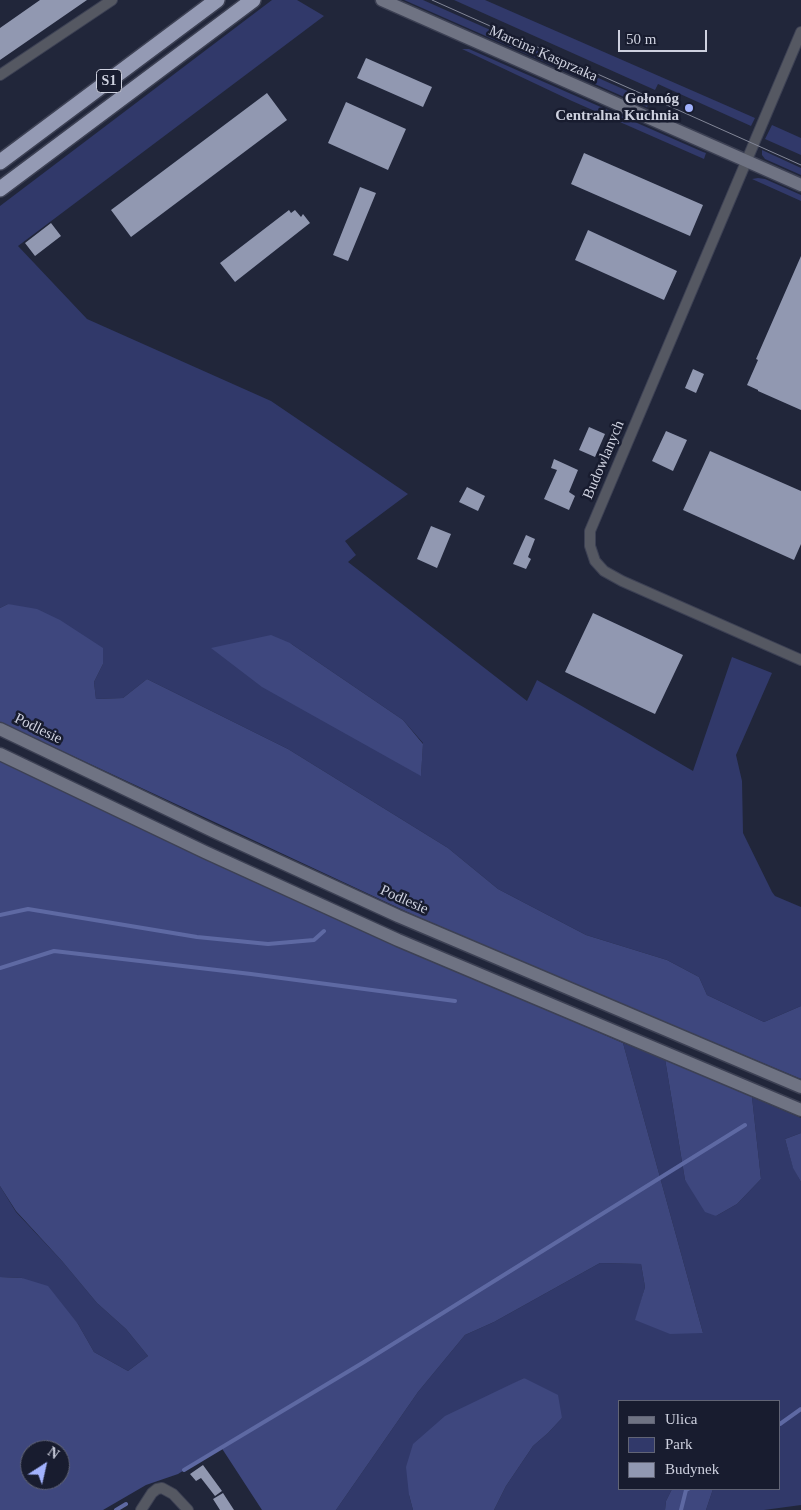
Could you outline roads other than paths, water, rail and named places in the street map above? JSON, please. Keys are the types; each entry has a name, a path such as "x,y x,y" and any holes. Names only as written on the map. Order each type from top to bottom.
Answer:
{"highway":[{"name":"S1","path":"0,162 217,0"},
{"name":"S1","path":"0,189 250,2"}],"street":[{"path":"0,75 112,0"},
{"name":"Marcina Kasprzaka","path":"382,0 801,185"},
{"name":"Budowlanych","path":"801,32 590,531 590,546 595,561 604,571 622,582 801,660"},
{"name":"Podlesie","path":"0,729 213,831 398,916 801,1087"},
{"path":"0,754 196,848 398,940 801,1110"},
{"path":"141,1510 152,1493 162,1488 168,1490 179,1499 188,1510"}],"waterway":[{"path":"0,915 28,909 197,937 268,944 314,940 324,931"},
{"path":"0,968 54,951 251,974 455,1001"},
{"path":"184,1470 364,1362 745,1125"},
{"path":"781,1423 801,1409"},
{"path":"681,1510 686,1490"},
{"path":"116,1510 126,1504"}],"tram line":[{"path":"432,0 801,165"}],"place":[{"name":"Gołonóg Centralna Kuchnia","path":"689,108"}]}
